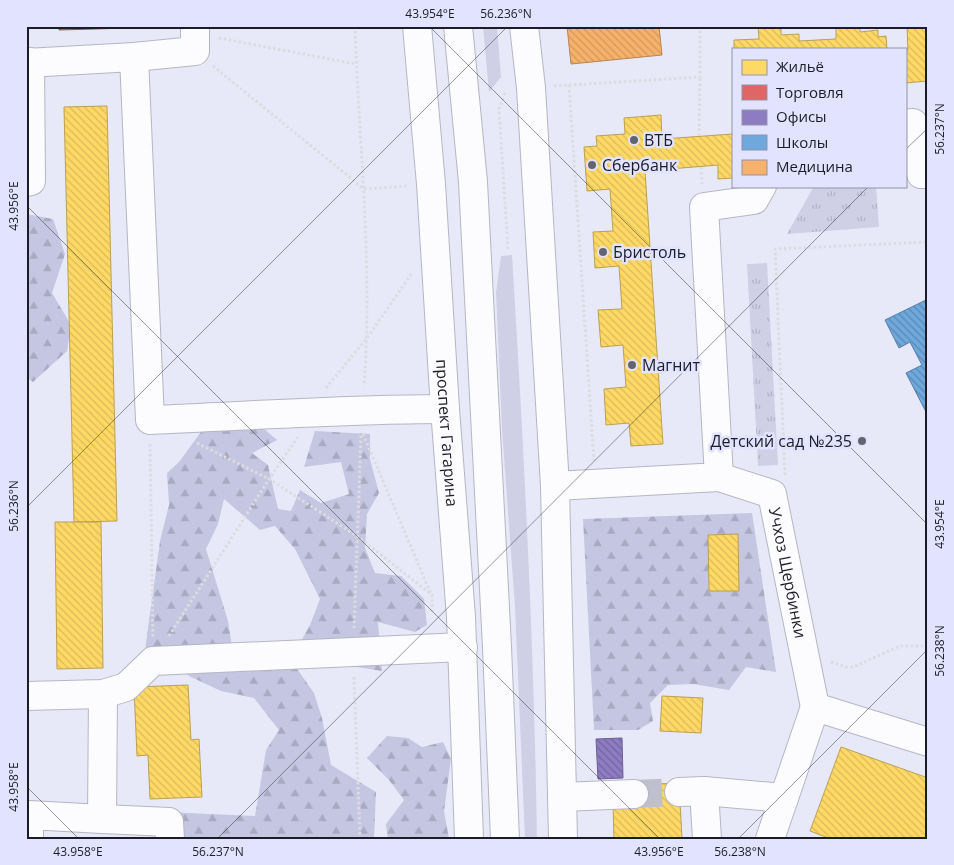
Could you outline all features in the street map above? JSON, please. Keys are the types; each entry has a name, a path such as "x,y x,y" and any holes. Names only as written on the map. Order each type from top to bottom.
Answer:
{"main road":[{"name":"проспект Гагарина","path":"417,26 431,184 462,647 469,839"},
{"path":"458,26 473,182 505,839"},
{"path":"524,26 531,88 555,486 563,839"},
{"path":"26,182 31,182 28,62 134,57 195,37"},
{"path":"134,57 150,420 362,409 445,409"},
{"path":"906,124 913,123 921,174 928,174"},
{"path":"555,486 719,477 704,207 754,200 761,188"},
{"name":"Учхоз Щербинки","path":"719,477 772,494 815,707"},
{"path":"26,696 103,694 126,687 153,661 462,647"},
{"path":"102,819 103,694"},
{"path":"770,839 815,707 928,742"},
{"path":"707,839 692,792 784,798"},
{"path":"562,797 634,794"},
{"path":"30,839 29,815 169,822 170,839"}],"path":[{"path":"699,136 700,26"},
{"path":"195,37 356,64"},
{"path":"195,37 364,189 410,186"},
{"path":"531,88 700,77"},
{"path":"569,85 595,484"},
{"path":"785,476 774,249 928,242"},
{"path":"150,420 153,661"},
{"path":"361,429 432,595 432,614"},
{"path":"192,441 269,479 357,536 432,595"},
{"path":"803,652 846,667 853,667 900,646 928,646"}],"green space":[{"path":"483,26 497,26 501,77 489,92"},
{"path":"813,188 876,188 879,227 787,234"},
{"path":"26,214 53,219 65,254 52,293 71,325 67,351 33,382 26,377"},
{"path":"512,255 528,547 537,839 525,839 515,607 502,430 496,292 501,256"},
{"path":"767,263 778,465 758,466 747,264"},
{"path":"209,421 257,423 277,440 252,453 268,465 278,509 291,511 300,490 321,503 349,494 341,462 304,467 315,431 370,434 370,459 379,493 367,514 365,548 375,573 401,576 424,599 427,625 415,632 378,622 382,671 345,665 300,643 310,625 320,599 295,549 275,526 260,530 224,499 218,524 206,549 228,621 232,647 295,666 314,693 322,718 331,765 376,792 374,839 181,839 166,812 255,816 266,750 279,730 254,698 221,691 191,677 145,650 160,541 169,505 167,473 179,462"},
{"path":"752,513 776,672 746,667 729,690 693,684 668,685 650,703 653,721 638,730 594,730 583,519"},
{"path":"387,736 408,738 422,747 443,742 451,759 444,811 449,839 388,839 386,824 404,800 389,780 367,758"}],"building: Жильё":[{"path":"758,26 781,26 781,35 799,34 799,41 836,39 836,26 860,26 860,32 878,30 878,37 886,36 887,48 734,48 734,40 759,39"},
{"path":"928,26 928,81 906,83 907,27"},
{"path":"107,106 117,521 74,522 64,107"},
{"path":"661,115 662,139 732,134 732,178 718,179 718,165 645,171 663,444 631,446 629,423 606,425 604,389 626,387 623,345 601,347 598,310 622,309 619,266 595,268 593,232 613,231 610,189 587,191 584,147 597,146 596,136 625,134 624,118"},
{"path":"55,522 101,522 103,668 57,669"},
{"path":"738,534 739,591 709,591 708,535"},
{"path":"188,685 191,740 199,739 202,797 150,799 148,755 137,756 134,687"},
{"path":"662,696 703,698 701,733 660,731"},
{"path":"841,747 928,778 928,839 831,839 810,831"},
{"path":"679,783 682,839 614,839 613,806 634,785"}],"building: Торговля":[{"path":"59,26 163,26 163,27 59,30"}],"building: Офисы":[{"path":"622,738 623,778 598,779 596,739"}],"building: Школы":[{"path":"928,299 928,411 926,412 906,373 922,365 910,342 899,348 885,320"}],"building: Медицина":[{"path":"567,26 659,26 662,55 571,64"}],"tunnel":[{"path":"634,794 679,792"}],"place":[{"name":"ВТБ","path":"634,140"},
{"name":"Сбербанк","path":"592,165"},
{"name":"Бристоль","path":"603,252"},
{"name":"Магнит","path":"632,365"},
{"name":"Детский сад №235","path":"862,441"}]}
